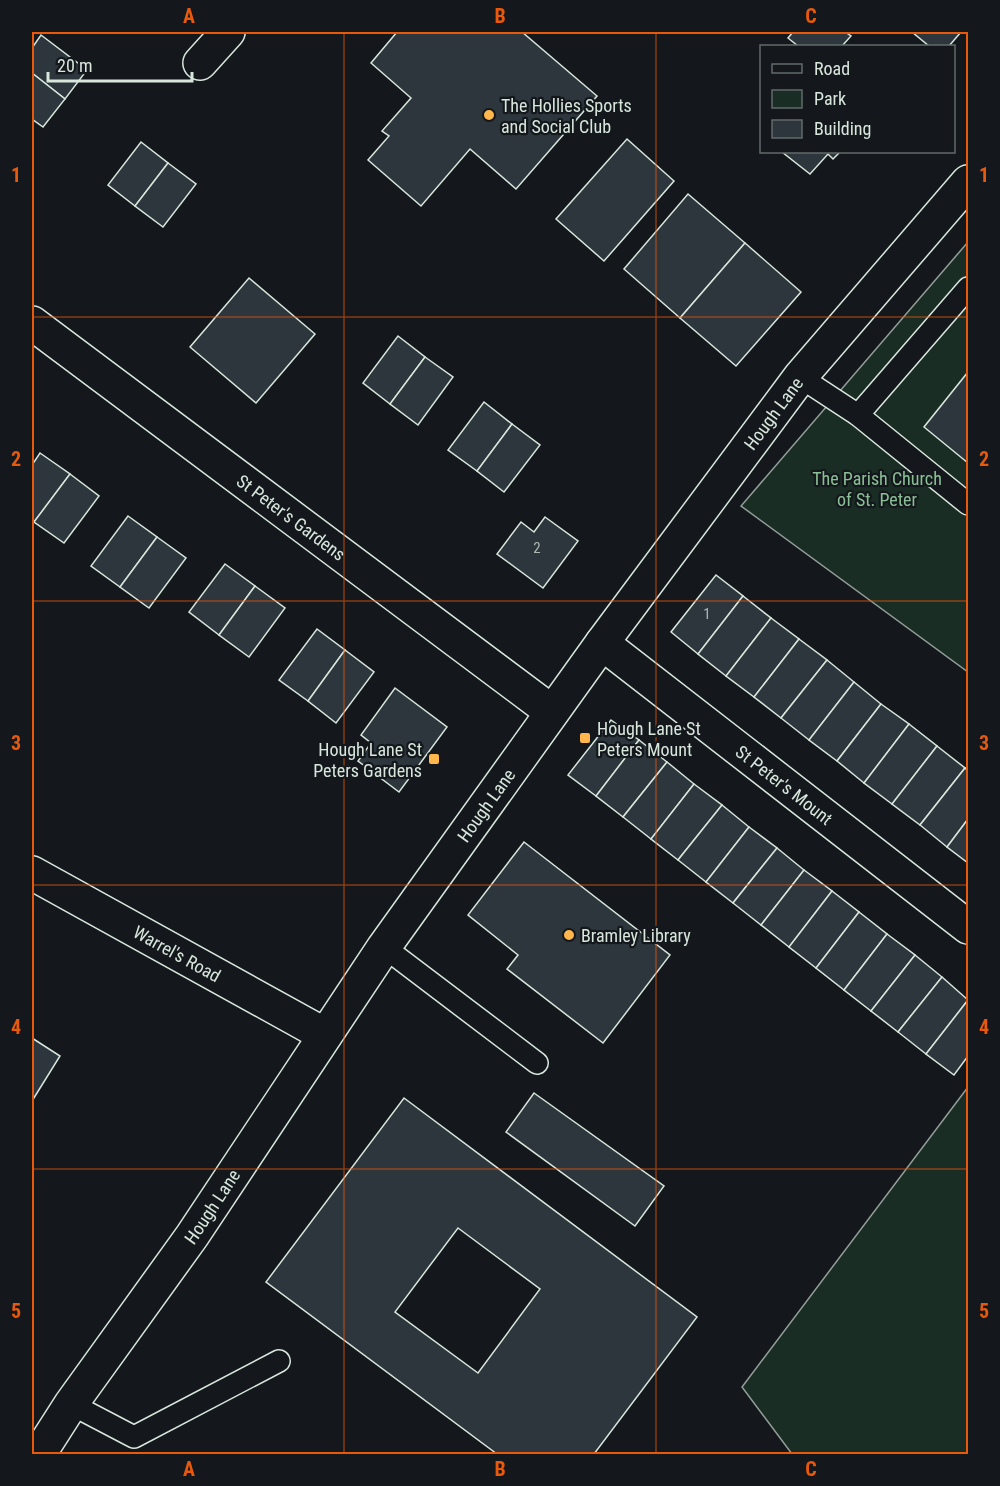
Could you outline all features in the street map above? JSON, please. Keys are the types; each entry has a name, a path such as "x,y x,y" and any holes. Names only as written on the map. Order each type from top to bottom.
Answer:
{"street":[{"path":"200,63 228,32"},
{"name":"Hough Lane","path":"39,1455 71,1404 192,1236 384,947 602,643 800,378 969,182"},
{"name":"St Peter's Gardens","path":"32,323 552,712"},
{"name":"St Peter's Mount","path":"602,643 969,927"},
{"name":"Warrel's Road","path":"32,873 325,1035"}],"lane":[{"path":"858,415 969,288"},
{"path":"800,378 858,415 969,504"},
{"path":"384,947 537,1063"},
{"path":"71,1404 135,1437 279,1361"}],"green space":[{"name":"The Parish Church of St. Peter","path":"968,242 968,672 741,506"},
{"path":"968,1087 968,1454 792,1454 742,1387"}],"building":[{"name":"The Hollies Sports and Social Club","path":"397,32 522,32 597,96 516,189 470,149 421,206 368,160 389,136 382,131 411,98 371,63"},
{"path":"793,32 845,32 851,36 843,45 797,45 788,38"},
{"path":"912,32 961,32 950,45 928,45"},
{"path":"41,35 87,70 65,99 32,73 32,48"},
{"path":"32,73 65,99 43,127 32,119"},
{"path":"627,139 674,181 604,261 556,219"},
{"path":"141,142 168,163 135,206 108,185"},
{"path":"783,153 839,153 833,159 828,154 810,174"},
{"path":"168,163 196,184 163,227 135,206"},
{"path":"688,194 745,243 680,318 624,269"},
{"path":"745,243 801,292 736,366 680,318"},
{"path":"249,278 315,334 256,403 190,347"},
{"path":"398,336 425,357 390,404 363,383"},
{"path":"425,357 453,377 418,425 390,404"},
{"path":"968,372 968,463 924,427"},
{"path":"484,402 512,424 477,471 448,450"},
{"path":"512,424 540,445 504,492 477,471"},
{"path":"40,453 70,474 34,522 32,520 32,465"},
{"path":"70,474 99,496 64,543 34,522"},
{"path":"128,516 157,537 120,587 91,566"},
{"path":"545,517 578,541 543,588 497,554 521,522 534,532"},
{"path":"157,537 186,558 149,608 120,587"},
{"path":"225,564 255,586 219,635 189,612"},
{"path":"716,575 743,596 698,654 671,632"},
{"path":"255,586 285,608 249,657 219,635"},
{"path":"743,596 771,618 726,676 698,654"},
{"path":"771,618 799,639 754,697 726,676"},
{"path":"317,629 345,650 308,701 279,680"},
{"path":"799,639 827,660 781,718 754,697"},
{"path":"345,650 374,672 336,723 308,701"},
{"path":"827,660 854,682 809,740 781,718"},
{"path":"854,682 881,704 837,761 809,740"},
{"path":"395,688 447,727 399,792 358,761 371,743 361,735"},
{"path":"881,704 909,724 864,783 837,761"},
{"path":"611,720 639,740 596,796 568,775"},
{"path":"909,724 937,746 892,804 864,783"},
{"path":"639,740 667,762 623,817 596,796"},
{"path":"937,746 965,768 920,825 892,804"},
{"path":"667,762 694,784 651,839 623,817"},
{"path":"965,768 968,771 968,819 947,847 920,825"},
{"path":"694,784 722,805 678,860 651,839"},
{"path":"722,805 749,827 706,882 678,860"},
{"path":"968,819 968,863 947,847"},
{"path":"749,827 777,848 733,903 706,882"},
{"name":"Bramley Library","path":"524,842 670,955 603,1043 507,969 518,955 468,915"},
{"path":"777,848 804,870 761,925 733,903"},
{"path":"804,870 832,891 789,947 761,925"},
{"path":"832,891 859,912 816,968 789,947"},
{"path":"859,912 887,934 844,990 816,968"},
{"path":"887,934 915,955 871,1011 844,990"},
{"path":"915,955 942,977 898,1032 871,1011"},
{"path":"942,977 968,1000 926,1054 898,1032"},
{"path":"968,1000 968,1056 954,1075 926,1054"},
{"path":"32,1038 60,1056 32,1101"},
{"path":"534,1093 664,1186 635,1226 506,1132"},
{"path":"404,1098 697,1317 594,1454 497,1454 266,1282","holes":["458,1228 540,1289 478,1373 395,1312"]}],"place":[{"name":"The Hollies Sports and Social Club","path":"489,115"},
{"name":"Hough Lane St Peters Mount","path":"585,738"},
{"name":"Hough Lane St Peters Gardens","path":"434,759"},
{"name":"Bramley Library","path":"569,935"}]}
